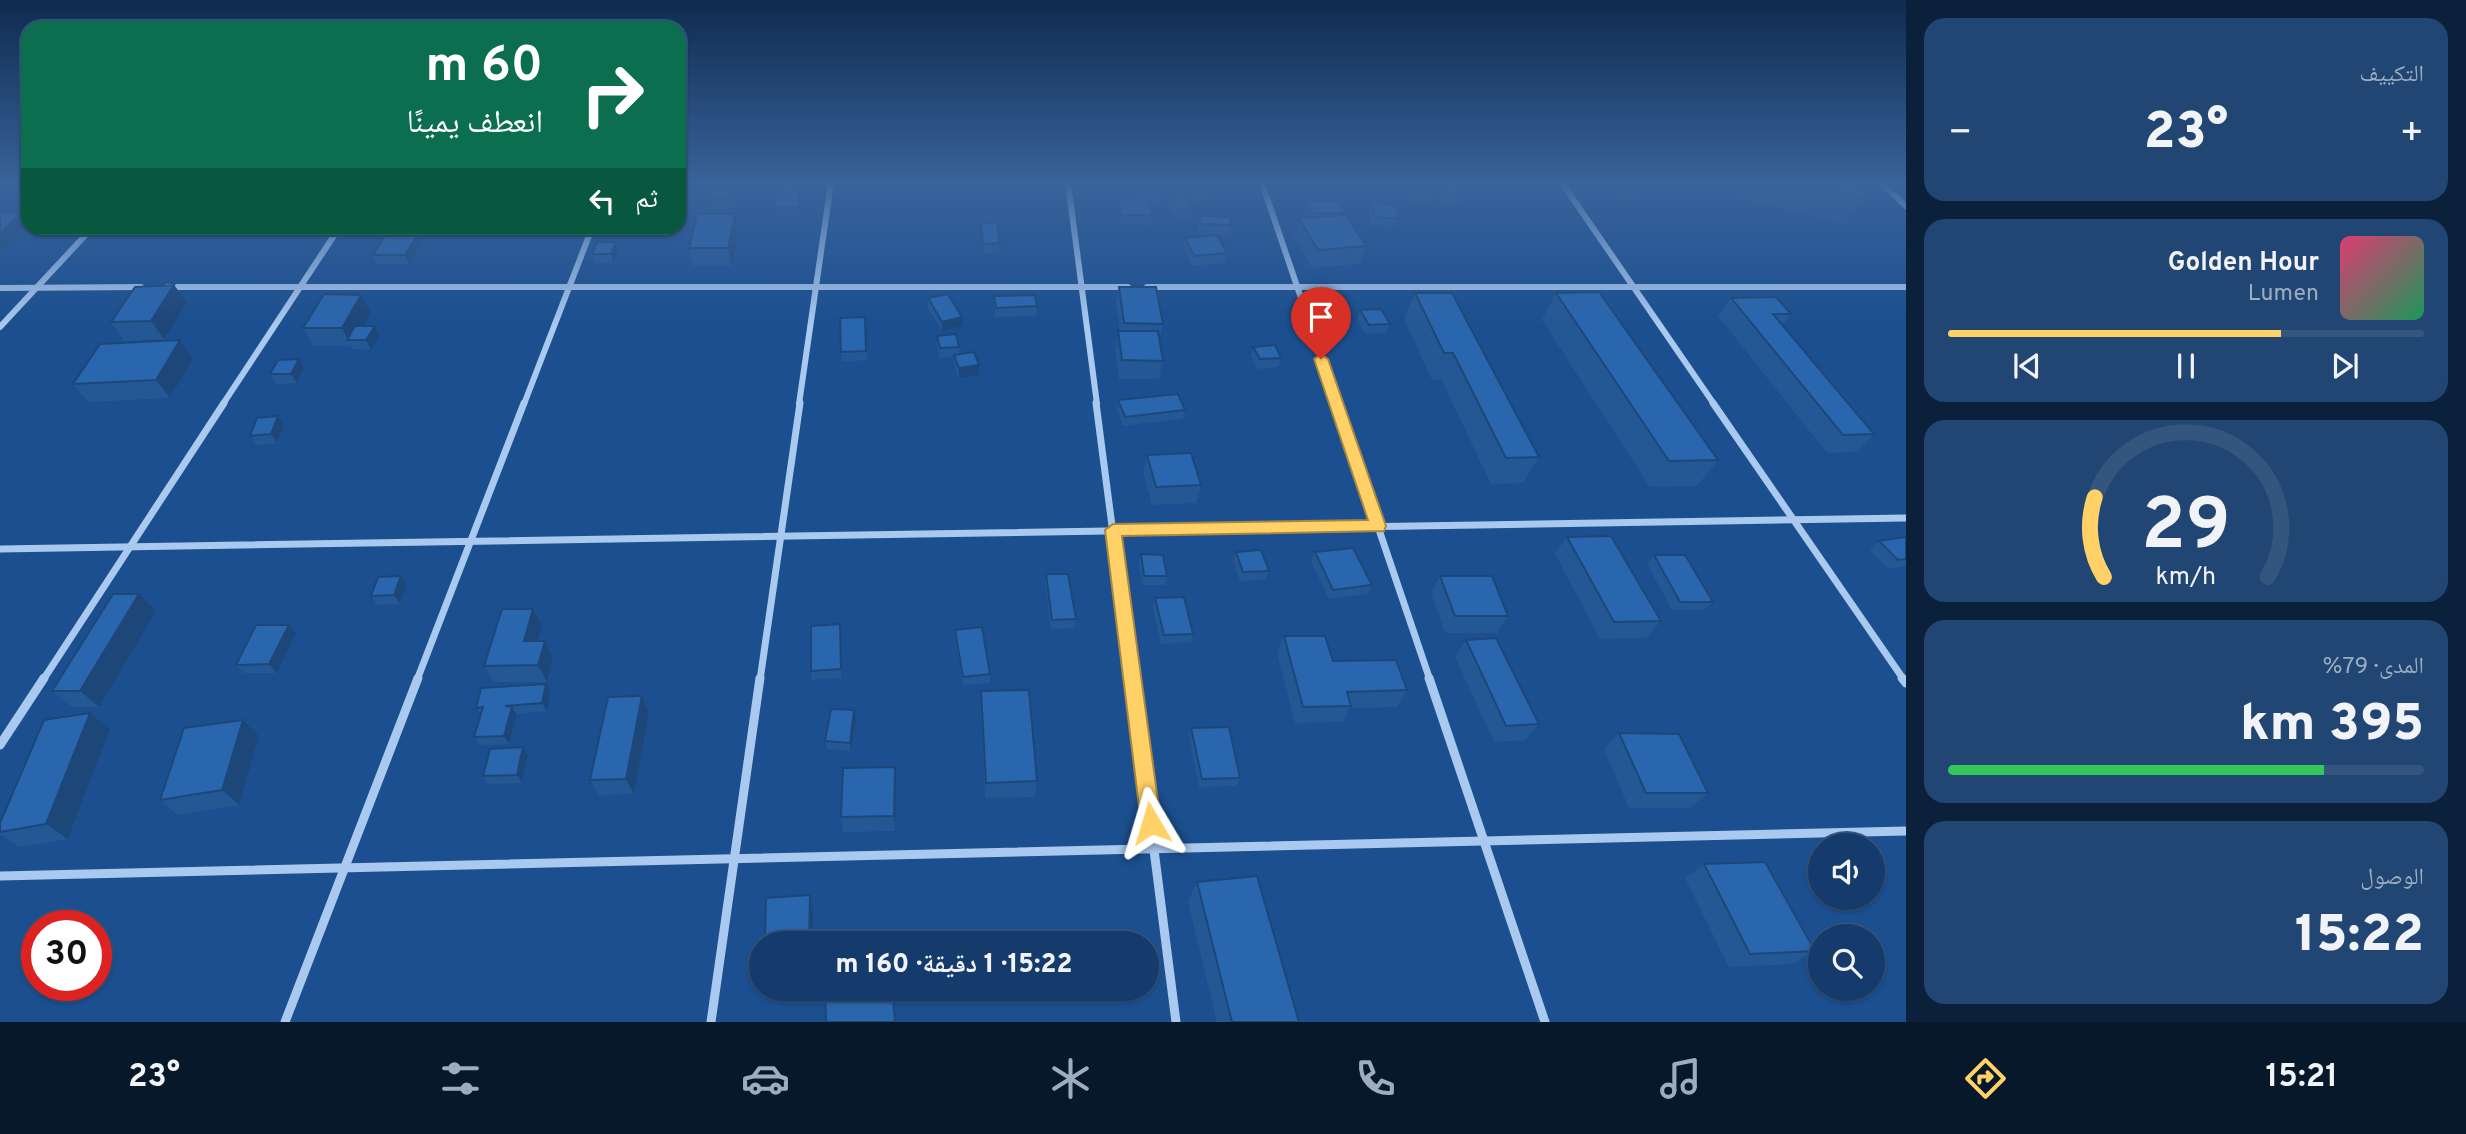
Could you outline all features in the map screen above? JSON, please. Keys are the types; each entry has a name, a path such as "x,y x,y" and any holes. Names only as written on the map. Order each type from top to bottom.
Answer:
{"street":[{"path":"711,1022 824,231"},
{"path":"1074,231 1176,1022"},
{"path":"1278,231 1545,1022"},
{"path":"1595,231 1906,684"},
{"path":"0,327 85,235"},
{"path":"0,745 334,235"},
{"path":"285,1022 589,235"},
{"path":"161,287 1906,287"},
{"path":"0,288 147,288"},
{"path":"0,549 1906,517"},
{"path":"0,876 1906,831"}],"building":[{"path":"693,231 732,231 728,248 689,248"},
{"path":"982,231 998,231 1000,243 983,244"},
{"path":"1307,231 1356,231 1366,246 1318,250"},
{"path":"385,235 417,235 405,255 373,255"},
{"path":"1217,235 1227,253 1194,256 1185,238"},
{"path":"597,242 616,242 611,254 592,254"},
{"path":"174,285 151,321 111,322 135,287"},
{"path":"1119,287 1156,287 1163,324 1124,323"},
{"path":"1599,292 1718,460 1669,461 1556,293"},
{"path":"1415,293 1452,293 1539,457 1506,458 1453,353 1444,353"},
{"path":"324,294 361,295 342,328 303,328"},
{"path":"948,294 962,317 942,322 928,298"},
{"path":"1035,295 1037,306 996,308 994,296"},
{"path":"1776,297 1791,314 1773,314 1874,434 1843,435 1731,298"},
{"path":"1381,309 1390,324 1369,325 1360,310"},
{"path":"865,317 866,351 841,352 840,318"},
{"path":"355,326 375,326 366,340 347,340"},
{"path":"1118,331 1158,331 1163,361 1122,360"},
{"path":"956,334 959,347 940,348 937,336"},
{"path":"180,340 156,380 73,384 100,344"},
{"path":"1275,345 1281,358 1260,359 1253,347"},
{"path":"974,352 979,365 959,368 954,355"},
{"path":"299,359 291,374 270,374 278,360"},
{"path":"1178,394 1185,410 1125,417 1118,400"},
{"path":"278,416 271,434 250,436 257,418"},
{"path":"1191,453 1201,485 1156,487 1147,455"},
{"path":"1611,536 1661,621 1614,622 1567,537"},
{"path":"1906,537 1906,559 1898,560 1879,541"},
{"path":"1353,548 1372,585 1333,590 1315,552"},
{"path":"1261,550 1269,571 1243,572 1236,552"},
{"path":"1141,554 1163,555 1167,576 1144,576"},
{"path":"1654,555 1685,555 1713,602 1680,602"},
{"path":"1046,574 1068,574 1076,619 1052,620"},
{"path":"401,576 394,595 371,596 378,577"},
{"path":"1440,576 1492,576 1508,616 1455,616"},
{"path":"113,594 139,594 80,691 52,691"},
{"path":"1184,597 1193,634 1164,635 1155,598"},
{"path":"502,609 533,609 524,641 545,641 538,665 484,666"},
{"path":"840,624 841,669 811,671 811,626"},
{"path":"256,625 289,625 269,664 236,665"},
{"path":"982,627 990,674 963,677 955,630"},
{"path":"1284,636 1325,636 1333,661 1396,660 1407,690 1347,692 1351,706 1303,707"},
{"path":"1496,638 1539,724 1506,726 1466,640"},
{"path":"546,684 542,703 505,706 512,707 504,736 474,737 483,707 476,708 481,688"},
{"path":"1029,690 1037,781 986,783 981,691"},
{"path":"642,696 626,779 590,780 608,697"},
{"path":"831,709 854,710 850,743 825,741"},
{"path":"90,713 46,824 0,832 0,823 44,720"},
{"path":"243,720 222,790 160,800 184,728"},
{"path":"1229,727 1240,778 1202,779 1191,728"},
{"path":"1619,733 1679,734 1708,793 1646,793"},
{"path":"523,747 517,775 483,776 490,749"},
{"path":"895,767 894,816 841,817 843,768"},
{"path":"1765,862 1808,939 1808,951 1750,954 1704,864"},
{"path":"1257,876 1299,1022 1232,1022 1197,882"},
{"path":"810,895 809,931 765,931 766,898"},
{"path":"825,1001 893,1001 895,1022 826,1022"}],"route":[{"path":"1151,823 1113,530 1378,526 1321,359"}]}
